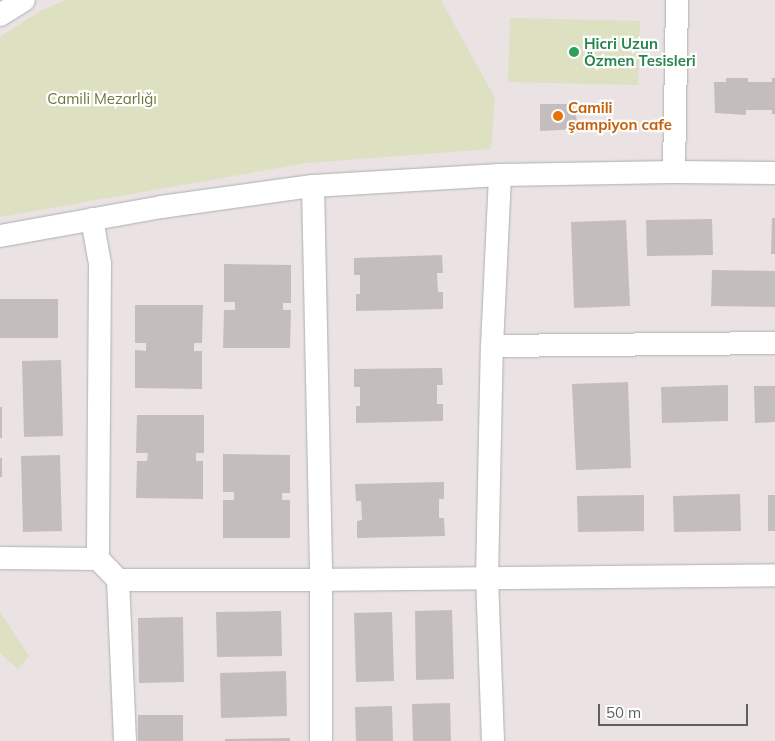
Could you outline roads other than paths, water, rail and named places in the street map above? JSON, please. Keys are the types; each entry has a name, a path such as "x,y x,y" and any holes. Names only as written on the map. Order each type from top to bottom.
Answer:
{"street":[{"path":"0,14 24,0"},
{"path":"674,172 678,0"},
{"path":"0,236 92,218 313,186 500,175 674,172 775,173"},
{"path":"493,741 487,578 492,346 500,175"},
{"path":"313,186 321,741"},
{"path":"92,218 100,264 98,558 118,580 126,741"},
{"path":"492,346 775,343"},
{"path":"0,558 98,558"},
{"path":"118,580 320,580 775,575"}],"place":[{"name":"Hicri Uzun Özmen Tesisleri","path":"574,52"},
{"name":"Camili şampiyon cafe","path":"558,116"}],"park label":[{"name":"Camili Mezarlığı","path":"102,99"}]}
